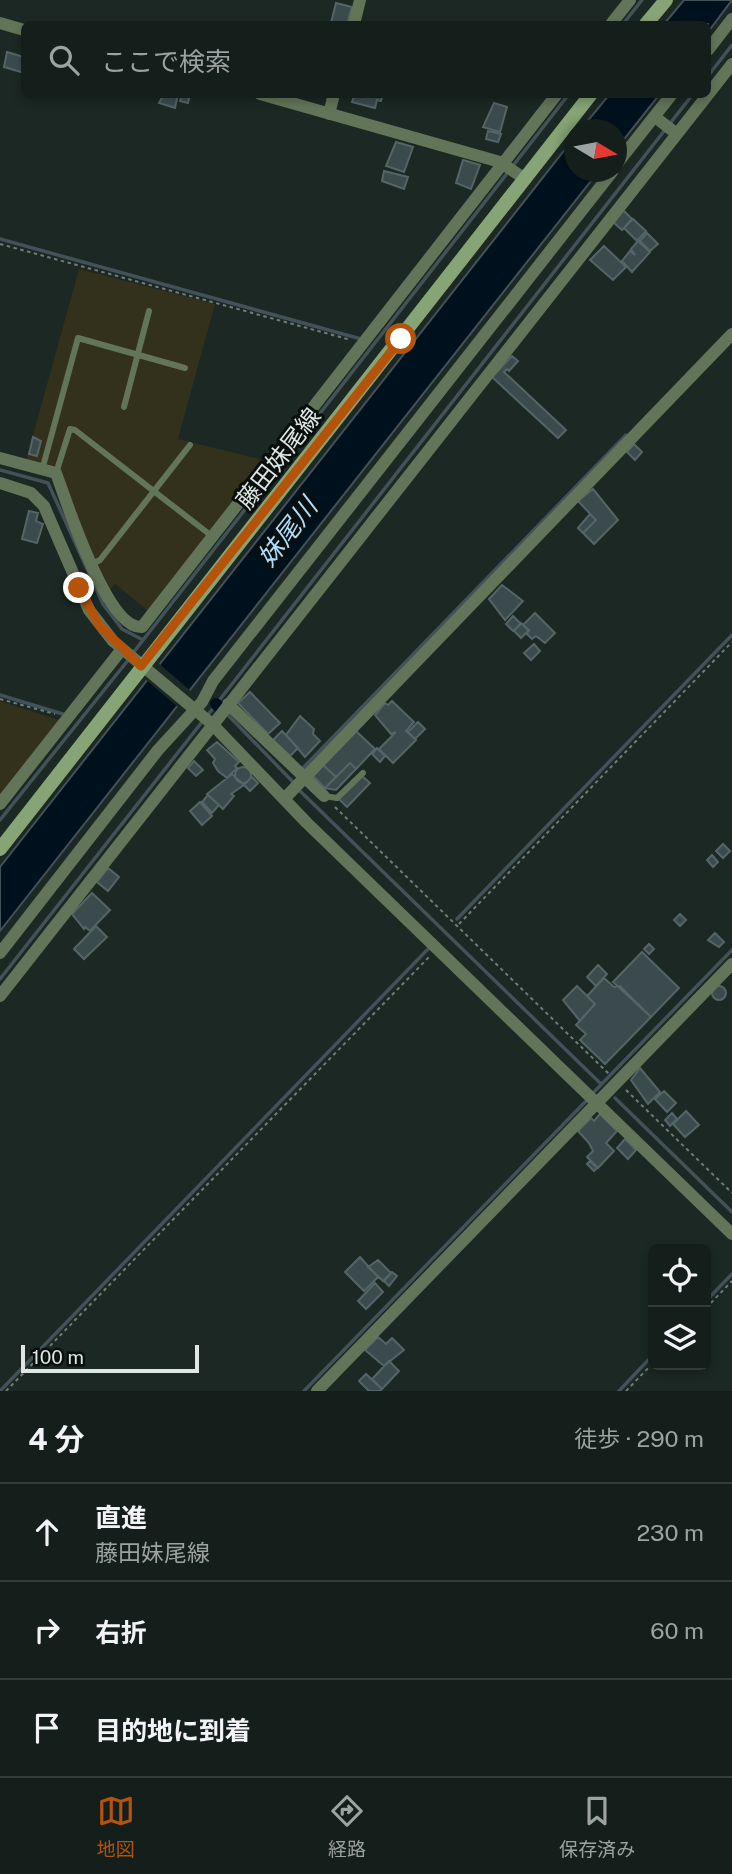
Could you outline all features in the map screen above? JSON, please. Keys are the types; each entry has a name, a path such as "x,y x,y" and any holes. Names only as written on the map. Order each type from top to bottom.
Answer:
{"main road":[{"path":"648,21 666,0"},
{"name":"藤田妹尾線","path":"0,849 134,660 513,170 587,98"}],"street":[{"path":"355,21 360,0"},
{"path":"613,21 630,0"},
{"path":"711,46 732,19"},
{"path":"0,23 21,29"},
{"path":"711,84 732,64"},
{"path":"274,98 513,170"},
{"path":"329,114 333,98"},
{"path":"0,483 31,493 44,506 91,583 117,614 135,628 142,627 215,538 363,343 513,170 554,98"},
{"path":"0,953 150,761 201,716 228,704 667,126 671,98"},
{"path":"627,157 667,126 696,98"},
{"path":"0,996 201,716 222,670 604,182"},
{"path":"296,783 732,334"},
{"path":"0,458 49,471 92,564 94,618 134,660 201,716 296,783 324,796"},
{"path":"0,804 67,718 134,660"},
{"path":"228,704 437,949 732,1234"},
{"path":"317,1391 592,1100 618,1082 732,964"}],"lane":[{"path":"124,407 149,311"},
{"path":"49,471 78,338 185,368"},
{"path":"49,471 70,429 155,490 215,538"},
{"path":"92,564 100,560 190,445"},
{"path":"324,796 337,798 363,772"}],"path":[{"path":"0,244 363,343"},
{"path":"458,925 732,642"},
{"path":"0,699 67,718"},
{"path":"324,796 608,1073"},
{"path":"6,1391 437,949"},
{"path":"618,1082 732,1193"},
{"path":"707,1307 732,1281"},
{"path":"626,1391 648,1368"}],"shaded area":[{"path":"79,269 215,304 178,439 263,460 267,467 152,614 115,584 108,592 60,473 26,460"},
{"path":"0,701 59,720 0,798"}],"water":[{"path":"684,0 732,0 711,28 711,21 666,21"},
{"path":"607,98 657,98 627,135 627,119 589,119"},
{"name":"妹尾川","path":"564,151 564,182 590,182 0,931 0,867"}],"pier":[{"path":"157,662 192,692 179,708 144,678"}],"building":[{"path":"336,3 352,7 348,21 332,21"},
{"path":"7,52 21,56 21,72 4,67"},
{"path":"162,98 177,98 175,108 159,103"},
{"path":"181,98 189,98 188,103 180,101"},
{"path":"354,98 382,98 381,101 377,100 375,108 352,102"},
{"path":"494,103 507,107 500,132 483,127"},
{"path":"488,131 501,134 498,142 486,139"},
{"path":"396,142 413,147 404,172 386,166"},
{"path":"463,160 480,165 471,189 456,183"},
{"path":"384,171 408,177 404,189 382,181"},
{"path":"623,210 632,219 622,230 612,221"},
{"path":"633,219 646,231 637,241 624,228"},
{"path":"647,233 658,244 650,251 640,241"},
{"path":"638,241 650,252 632,272 622,261 630,251 635,255 631,249"},
{"path":"604,246 626,267 613,280 590,260"},
{"path":"512,356 518,361 509,371 507,369 504,372 566,430 558,438 492,377"},
{"path":"33,437 41,441 37,456 29,454"},
{"path":"634,444 642,452 635,460 627,452"},
{"path":"593,489 618,520 594,544 583,533 596,520 578,501"},
{"path":"29,511 38,513 36,521 43,524 37,543 22,539"},
{"path":"590,514 596,520 583,533 578,528"},
{"path":"502,585 523,601 505,620 489,599"},
{"path":"535,613 555,633 545,643 536,636 532,639 523,625"},
{"path":"513,616 521,624 513,631 506,624"},
{"path":"521,623 529,630 521,638 514,631"},
{"path":"534,644 540,651 531,660 524,653"},
{"path":"250,692 280,723 268,734 238,703"},
{"path":"392,701 414,722 406,731 416,740 393,763 379,749 396,732 391,734 375,715 385,703 388,705"},
{"path":"300,716 314,729 313,734 320,741 305,757 286,735"},
{"path":"418,722 425,729 415,739 408,732"},
{"path":"282,731 298,748 290,756 273,740"},
{"path":"356,731 375,749 356,769 350,763 336,777 323,765"},
{"path":"217,742 239,762 227,778 218,771 213,763 215,759 207,750"},
{"path":"377,748 385,756 380,762 372,754"},
{"path":"194,761 203,770 196,776 188,768"},
{"path":"350,763 356,769 336,790 325,788"},
{"path":"323,765 336,777 325,788 313,776"},
{"path":"240,767 246,767 251,775 249,781 240,783 235,778 235,772"},
{"path":"232,774 244,785 231,794 234,796 223,809 207,794"},
{"path":"361,775 370,783 347,807 338,798"},
{"path":"252,777 258,783 250,791 244,785"},
{"path":"208,795 219,805 212,813 202,802"},
{"path":"200,802 212,816 202,825 190,811"},
{"path":"723,844 730,851 723,858 716,851"},
{"path":"712,855 718,862 713,867 707,860"},
{"path":"108,868 119,877 108,891 97,882"},
{"path":"92,893 110,910 90,931 85,927 84,929 72,914"},
{"path":"680,914 686,920 680,926 674,920"},
{"path":"96,926 107,937 84,959 74,949"},
{"path":"715,933 724,942 719,947 708,940"},
{"path":"649,944 654,949 649,954 644,949"},
{"path":"642,952 679,988 651,1017 613,982"},
{"path":"598,965 607,974 596,986 587,977"},
{"path":"604,978 614,987 620,986 651,1017 605,1064 580,1040 586,1034 576,1025 595,1004 587,996"},
{"path":"577,986 595,1004 580,1021 563,1000"},
{"path":"719,986 724,988 724,998 719,1000 714,998 712,993 714,988"},
{"path":"640,1068 660,1092 648,1104 631,1080"},
{"path":"664,1091 676,1103 667,1112 655,1099"},
{"path":"686,1111 699,1125 685,1137 673,1124"},
{"path":"672,1113 677,1119 670,1126 665,1120"},
{"path":"600,1114 617,1131 606,1143 614,1151 598,1168 587,1157 593,1151 578,1131 591,1118 594,1121"},
{"path":"625,1139 636,1150 628,1159 617,1148"},
{"path":"590,1161 597,1168 594,1171 587,1164"},
{"path":"360,1257 378,1277 364,1291 345,1272"},
{"path":"378,1260 391,1273 383,1281 368,1267"},
{"path":"392,1272 397,1276 389,1286 384,1281"},
{"path":"375,1283 383,1292 366,1309 358,1301"},
{"path":"378,1337 386,1344 392,1338 404,1350 384,1366 365,1350"},
{"path":"389,1361 399,1371 382,1389 372,1379"},
{"path":"366,1374 382,1389 380,1391 369,1391 359,1381"}],"waterway":[{"path":"625,21 642,0"},
{"path":"711,72 732,45"},
{"path":"133,653 566,98"},
{"path":"207,716 690,98"},
{"path":"0,239 361,339"},
{"path":"302,769 626,435"},
{"path":"0,470 48,483 103,604 122,629 143,640"},
{"path":"457,919 732,635"},
{"path":"0,820 129,659"},
{"path":"0,695 66,715"},
{"path":"227,714 294,783"},
{"path":"0,979 202,722"},
{"path":"298,789 601,1084"},
{"path":"0,1391 429,948"},
{"path":"592,1094 732,950"},
{"path":"615,1098 732,1212"},
{"path":"304,1391 587,1100"},
{"path":"711,1296 732,1274"},
{"path":"619,1391 648,1360"}],"route":[{"path":"79,588 99,625 141,666 401,339"}]}
